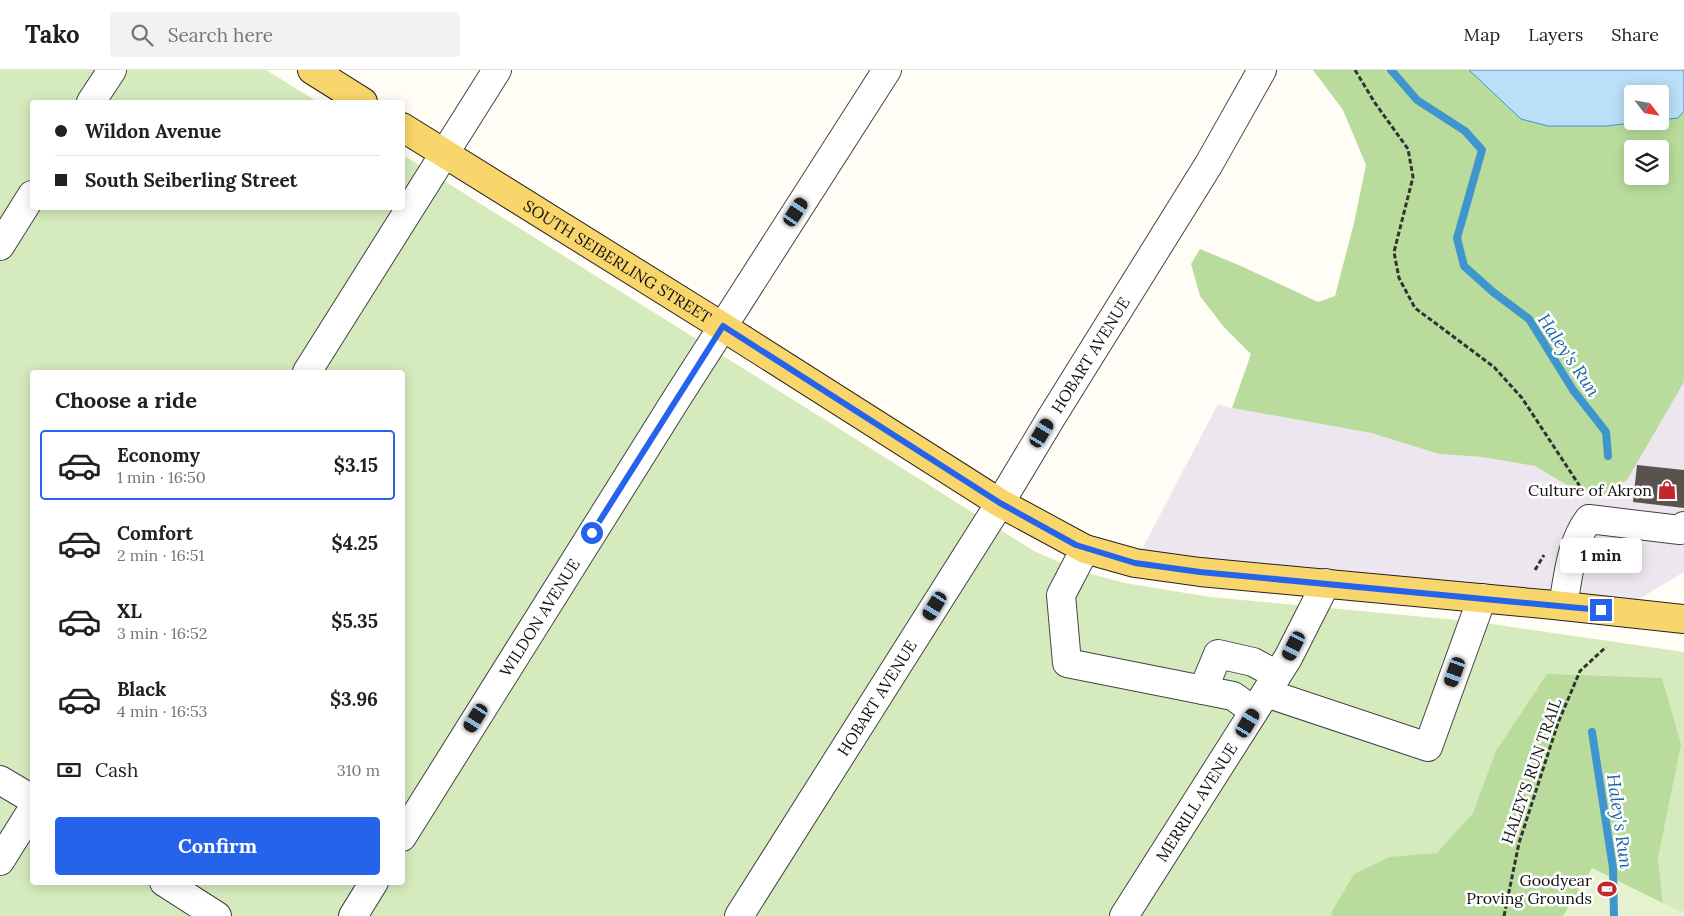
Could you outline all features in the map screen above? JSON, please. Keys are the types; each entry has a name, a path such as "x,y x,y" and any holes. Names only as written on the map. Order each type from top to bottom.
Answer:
{"main road":[{"path":"312,70 360,100"},
{"name":"SOUTH SEIBERLING STREET","path":"405,129 723,326 1000,503 1085,549 1135,563 1200,572 1684,619"}],"street":[{"path":"92,100 112,70"},
{"path":"308,370 497,70"},
{"name":"WILDON AVENUE","path":"405,832 723,326 887,70"},
{"name":"HOBART AVENUE","path":"739,916 1000,503 1059,404 1209,164 1262,70"},
{"path":"0,246 30,198"},
{"path":"1563,606 1568,574 1581,529 1589,519 1680,530 1684,526"},
{"path":"1085,549 1061,595 1067,663 1233,696 1266,693 1428,747 1482,598"},
{"name":"MERRILL AVENUE","path":"1124,916 1288,658 1326,583"},
{"path":"1203,690 1218,654 1253,662 1266,693"},
{"path":"0,780 30,798"},
{"path":"0,861 30,813"},
{"path":"169,885 217,916"},
{"path":"353,916 372,885"}],"path":[{"path":"1355,70 1375,103 1408,149 1413,177 1394,252 1399,278 1415,308 1494,367 1522,398 1581,488 1576,496"},
{"path":"1536,570 1544,554"},
{"name":"HALEY'S RUN TRAIL","path":"1504,916 1519,843 1558,724 1580,671 1606,647"}],"shaded area":[{"path":"1684,382 1684,572 1634,602 1140,553 1218,404 1371,433 1439,454 1482,457 1535,466 1575,490 1654,431"}],"green space":[{"path":"0,70 266,70 315,100 30,100 30,210 405,210 405,156 1034,551 1076,570 1125,583 1210,597 1478,622 1684,652 1684,916 0,916"},
{"path":"1313,70 1684,70 1684,382 1627,480 1600,497 1575,490 1535,466 1482,457 1439,454 1371,433 1232,408 1251,354 1223,326 1200,296 1191,264 1200,249 1318,302 1335,296 1354,223 1366,165 1343,110"},
{"path":"1547,674 1662,678 1681,744 1658,858 1664,916 1333,916 1331,913 1354,874 1390,857 1437,853 1473,813 1496,751"},
{"name":"Goodyear Proving Grounds","path":"1592,868 1679,911 1684,911 1684,916 1563,916"}],"water":[{"path":"1469,70 1684,70 1684,111 1678,118 1669,119 1669,85 1624,85 1624,124 1607,126 1548,126 1521,119"}],"building":[{"path":"1637,465 1684,470 1684,508 1633,502"}],"waterway":[{"name":"Haley's Run","path":"1391,70 1417,100 1465,131 1482,150 1457,238 1464,266 1493,292 1529,319 1573,390 1606,432 1608,456"},
{"name":"Haley's Run","path":"1592,732 1613,868 1614,916"}],"place":[{"name":"Culture of Akron","path":"1667,490"},
{"name":"Goodyear Proving Grounds","path":"1607,889"}],"route":[{"path":"592,533 723,326 1000,503 1085,549 1135,563 1200,572 1601,610"}]}
